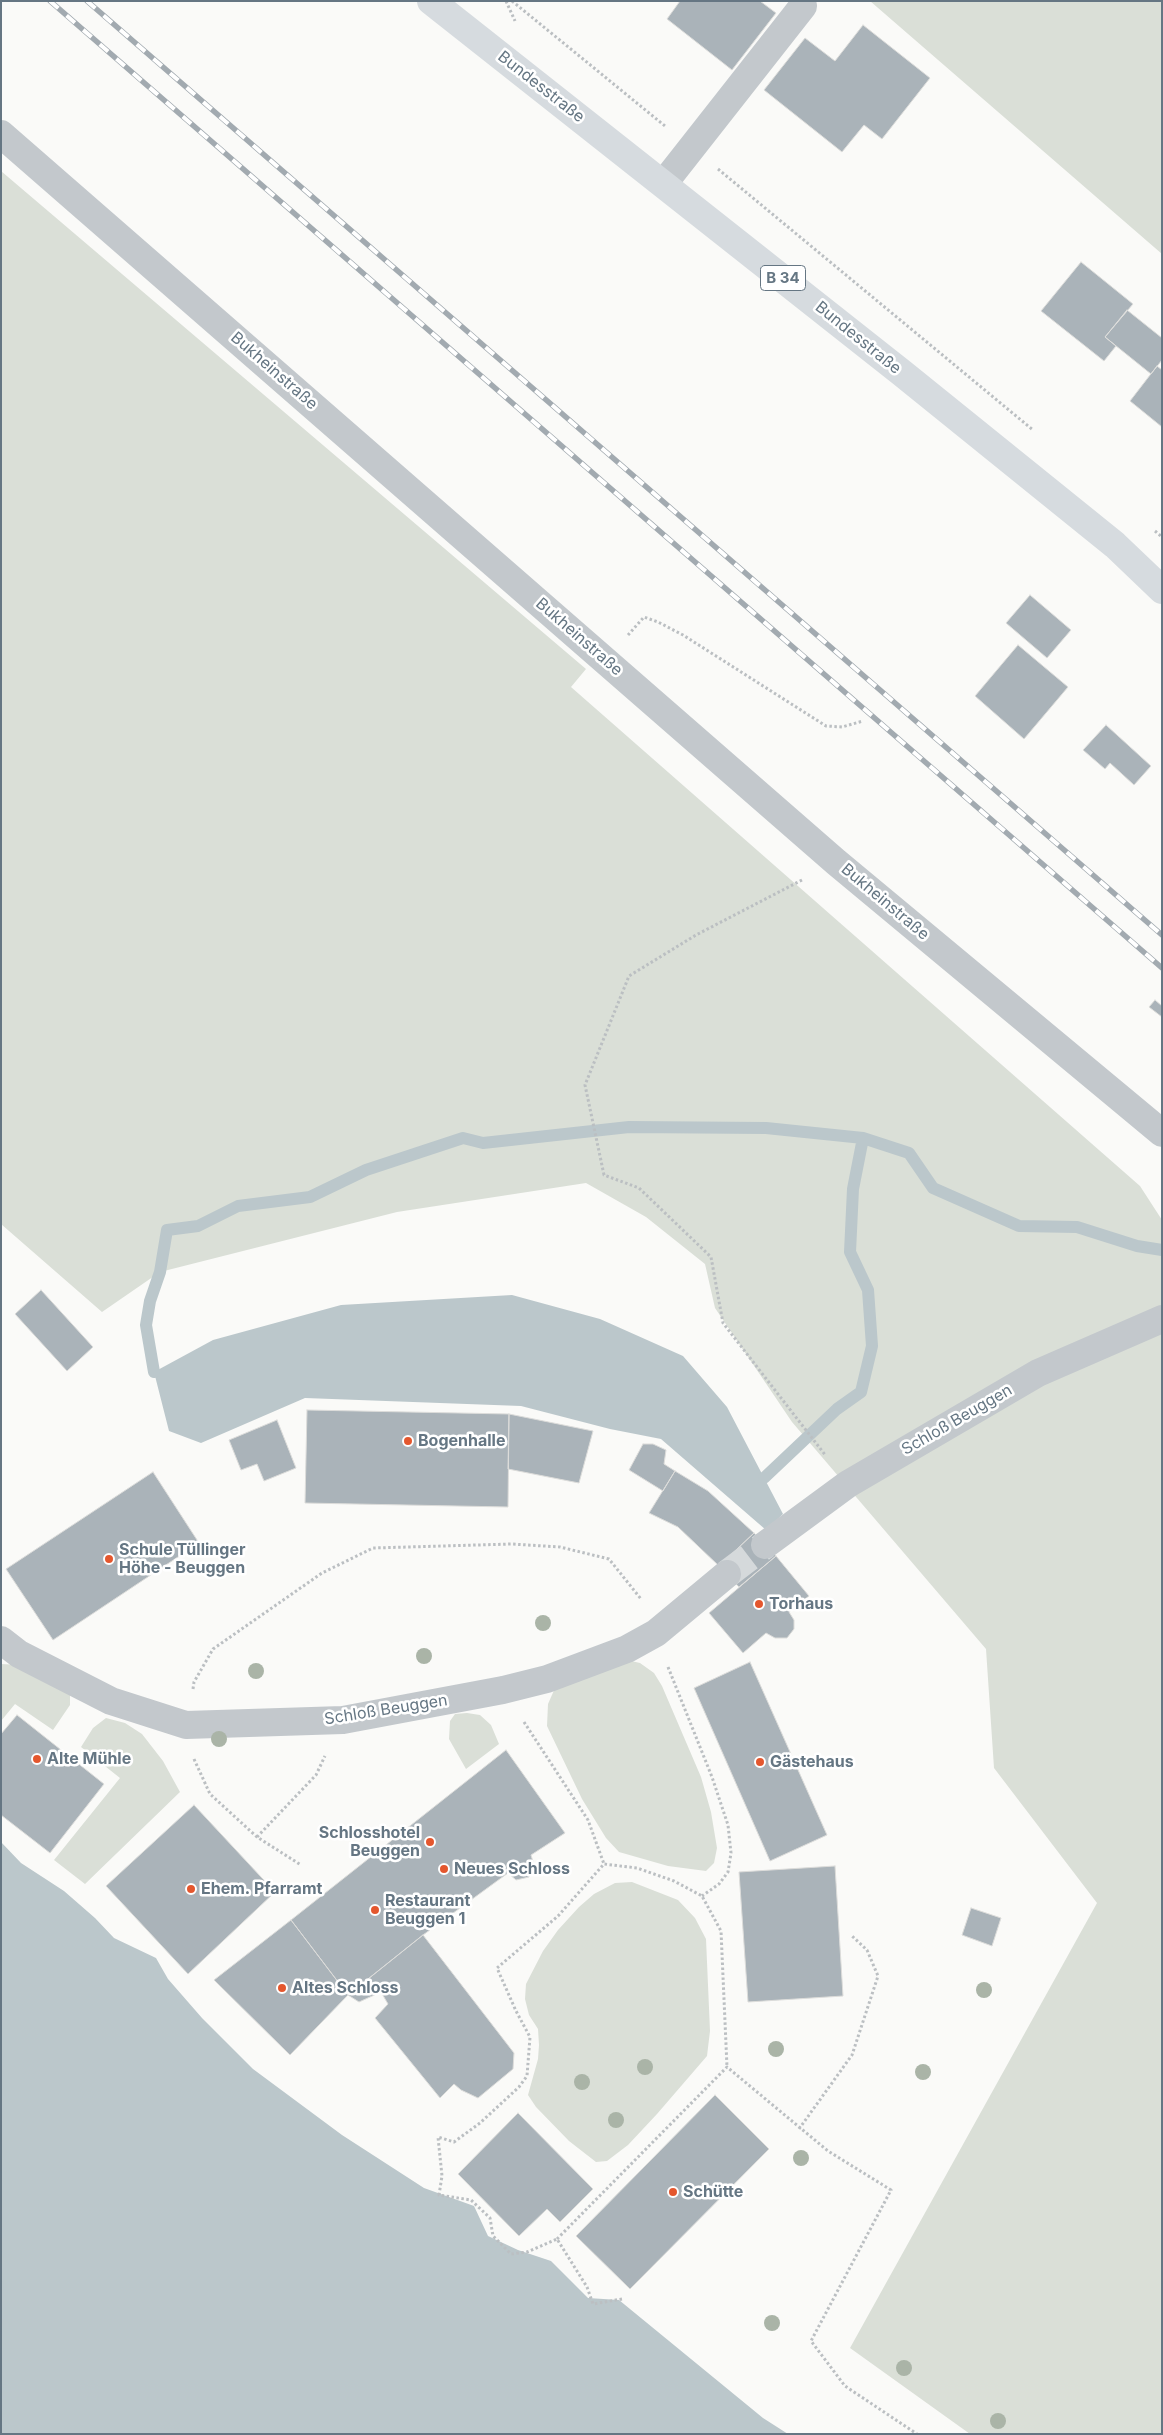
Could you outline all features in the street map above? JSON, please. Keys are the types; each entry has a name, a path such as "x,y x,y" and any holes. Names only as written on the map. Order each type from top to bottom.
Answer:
{"main road":[{"name":"Bundesstraße","path":"431,1 664,184 1115,546 1162,590"}],"street":[{"path":"664,184 803,6"},
{"name":"Bukheinstraße","path":"1,134 607,660 836,862 1162,1133"},
{"name":"Schloß Beuggen","path":"765,1545 848,1484 1038,1373 1162,1319"},
{"name":"Schloß Beuggen","path":"1,1640 19,1654 111,1701 186,1725 343,1720 503,1690 546,1679 627,1649 656,1633 727,1574"}],"path":[{"path":"512,1 692,147 1040,436"},
{"path":"1154,530 1162,537"},
{"path":"607,660 644,617 683,635 826,726 842,727 863,721"},
{"path":"836,862 696,935 629,976 585,1085 604,1175 639,1188 711,1257 723,1323 848,1484"},
{"path":"302,1865 257,1837 210,1794 191,1753 186,1725 194,1682 213,1648 322,1573 373,1548 512,1544 560,1547 609,1558 639,1596 656,1633 712,1777 728,1825 731,1853 728,1872 719,1884 702,1896"},
{"path":"503,1690 588,1820 604,1864"},
{"path":"257,1837 316,1775 343,1720"},
{"path":"604,1864 637,1868 674,1881 702,1896 721,1931 727,2067 799,2129 828,2151 891,2190 811,2341 845,2386 917,2434"},
{"path":"604,1864 558,1916 497,1968 530,2037 527,2076 519,2087 480,2123 454,2142 438,2137 442,2176 439,2194 471,2200 490,2218 493,2236 511,2254 527,2252 557,2239 727,2067"},
{"path":"799,2129 852,2055 878,1976 866,1950 852,1936"},
{"path":"557,2239 587,2287 593,2304 622,2299"}],"shaded area":[{"path":"870,1 1162,1 1162,254"},
{"path":"1,171 586,669 571,687 1140,1186 1162,1220 1162,2434 970,2434 850,2348 1097,1903 994,1768 986,1649 792,1422 715,1308 705,1264 646,1217 586,1183 397,1212 160,1272 102,1312 1,1224"},
{"path":"512,1295 600,1319 683,1356 727,1407 783,1514 766,1530 661,1439 610,1429 521,1406 305,1398 201,1443 169,1431 154,1372 213,1340 341,1305"},
{"path":"627,1660 640,1663 654,1673 662,1686 701,1777 711,1812 717,1848 714,1863 706,1871 668,1866 619,1852 606,1838 582,1799 547,1726 548,1704 555,1688"},
{"path":"1,1664 20,1665 70,1693 70,1705 53,1730 15,1704 1,1721"},
{"path":"455,1714 480,1715 491,1725 499,1744 466,1769 449,1739 450,1721"},
{"path":"106,1718 125,1723 142,1734 163,1761 180,1792 85,1884 54,1860 120,1778 81,1747 93,1728"},
{"path":"1,1842 21,1863 64,1891 95,1918 114,1938 156,1958 168,1979 202,2018 253,2069 342,2135 424,2188 474,2206 488,2236 518,2250 551,2261 588,2298 619,2300 763,2418 788,2434 1,2434"},
{"path":"632,1882 678,1900 695,1918 706,1939 710,2031 707,2056 628,2145 607,2161 596,2162 569,2141 536,2107 528,2095 538,2059 539,2045 538,2029 529,2015 525,1999 526,1984 543,1951 558,1930 579,1907 594,1894 615,1883"}],"building":[{"path":"680,1 760,1 776,13 732,70 667,19"},
{"path":"863,25 930,78 882,139 864,125 842,152 764,90 805,38 835,61"},
{"path":"1081,262 1133,304 1105,337 1116,346 1104,361 1041,311"},
{"path":"1127,310 1162,338 1162,360 1151,374 1105,337"},
{"path":"1157,366 1162,370 1162,427 1130,401"},
{"path":"1030,595 1071,630 1047,658 1006,623"},
{"path":"1018,645 1068,687 1024,739 975,696"},
{"path":"1106,725 1151,766 1134,785 1110,763 1105,769 1083,750"},
{"path":"1155,1000 1162,1006 1162,1017 1149,1007"},
{"path":"41,1290 93,1347 67,1371 15,1314"},
{"name":"Bogenhalle","path":"307,1410 509,1414 508,1507 305,1503"},
{"path":"509,1414 593,1431 579,1483 508,1469"},
{"path":"277,1420 296,1468 264,1481 257,1464 241,1470 229,1440"},
{"path":"643,1444 653,1444 666,1450 664,1464 675,1471 663,1491 629,1470"},
{"path":"675,1471 708,1491 754,1533 719,1566 678,1527 649,1513"},
{"path":"153,1472 199,1543 53,1640 6,1569"},
{"path":"754,1533 776,1556 739,1587 719,1566"},
{"name":"Torhaus","path":"776,1556 809,1596 789,1612 794,1620 794,1629 787,1638 775,1638 766,1633 743,1653 709,1613"},
{"name":"Gästehaus","path":"750,1662 827,1835 770,1861 694,1688"},
{"name":"Alte Mühle","path":"17,1715 104,1784 50,1853 1,1815 1,1734"},
{"name":"Neues Schloss","path":"506,1750 565,1833 531,1855 534,1865 529,1877 516,1880 508,1873 423,1935 348,1995 291,1920"},
{"name":"Ehem. Pfarramt","path":"194,1805 275,1892 188,1974 106,1886"},
{"path":"835,1866 843,1996 748,2002 739,1872"},
{"path":"971,1908 1001,1918 992,1946 962,1935"},
{"name":"Altes Schloss","path":"291,1920 348,1995 290,2055 214,1980"},
{"path":"423,1935 514,2053 513,2069 478,2098 461,2090 454,2084 440,2098 375,2018 388,2004 381,1992 359,2002 348,1995"},
{"name":"Schütte","path":"715,2095 769,2149 630,2289 576,2236"},
{"path":"518,2113 593,2189 560,2222 547,2209 519,2236 458,2174"}],"waterway":[{"path":"154,1372 146,1325 150,1301 160,1272 167,1230 198,1226 238,1206 310,1197 366,1170 463,1138 483,1143 629,1127 766,1128 863,1138 909,1153 933,1188 1019,1226 1077,1227 1137,1246 1162,1250"},
{"path":"764,1478 837,1409 861,1392 872,1346 868,1290 850,1252 853,1189 863,1138"}],"tunnel":[{"path":"727,1574 765,1545"}],"railway":[{"path":"50,1 1162,968"},
{"path":"87,1 1162,935"}],"place":[{"name":"Bogenhalle","path":"408,1441"},
{"name":"Schule Tüllinger Höhe - Beuggen","path":"109,1559"},
{"name":"Torhaus","path":"759,1604"},
{"name":"Alte Mühle","path":"37,1759"},
{"name":"Gästehaus","path":"760,1762"},
{"name":"Schlosshotel Beuggen","path":"430,1842"},
{"name":"Neues Schloss","path":"444,1869"},
{"name":"Ehem. Pfarramt","path":"191,1889"},
{"name":"Restaurant Beuggen 1","path":"375,1910"},
{"name":"Altes Schloss","path":"282,1988"},
{"name":"Schütte","path":"673,2192"}]}
